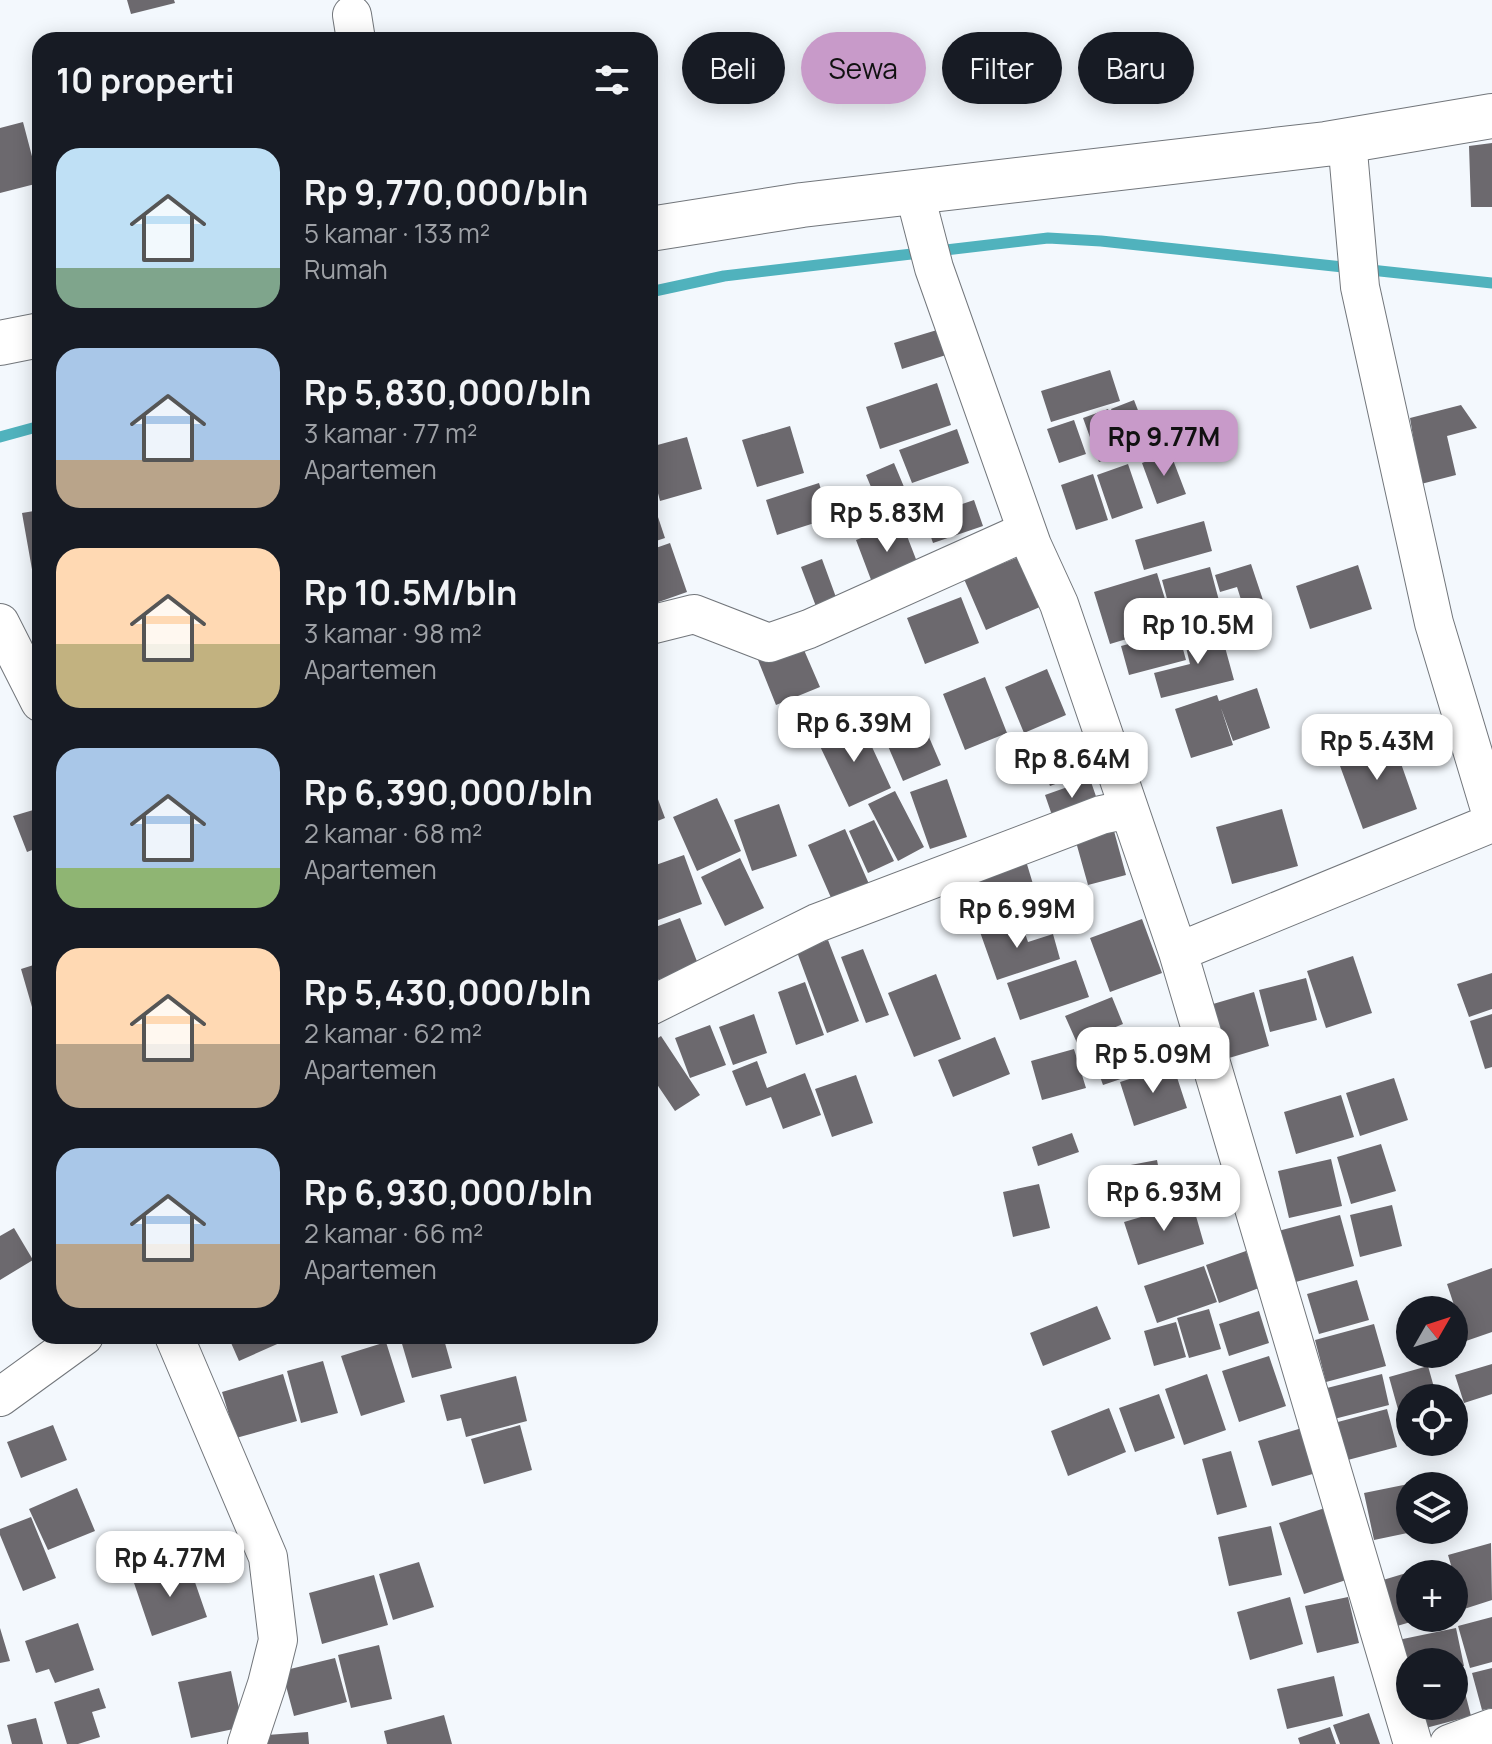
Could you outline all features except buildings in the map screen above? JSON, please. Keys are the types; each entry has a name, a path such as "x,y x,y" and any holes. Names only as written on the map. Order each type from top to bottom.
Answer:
{"main road":[{"path":"658,228 802,205 917,205 1492,116"},
{"path":"0,343 32,337"}],"street":[{"path":"1347,140 1360,287 1434,623 1492,816"},
{"path":"917,205 934,268 1027,531 1059,604 1178,952 1413,1744"},
{"path":"658,623 694,614 769,643 809,629 1027,531"},
{"path":"0,623 32,686"},
{"path":"658,1002 817,923 1101,815 1129,809"},
{"path":"1178,952 1492,823"},
{"path":"0,1397 73,1344"},
{"path":"177,1344 268,1557 278,1640 267,1684 241,1742"},
{"path":"1449,1744 1492,1728"}],"waterway":[{"path":"658,290 724,276 1048,238 1492,283"},
{"path":"0,437 32,428"}]}
